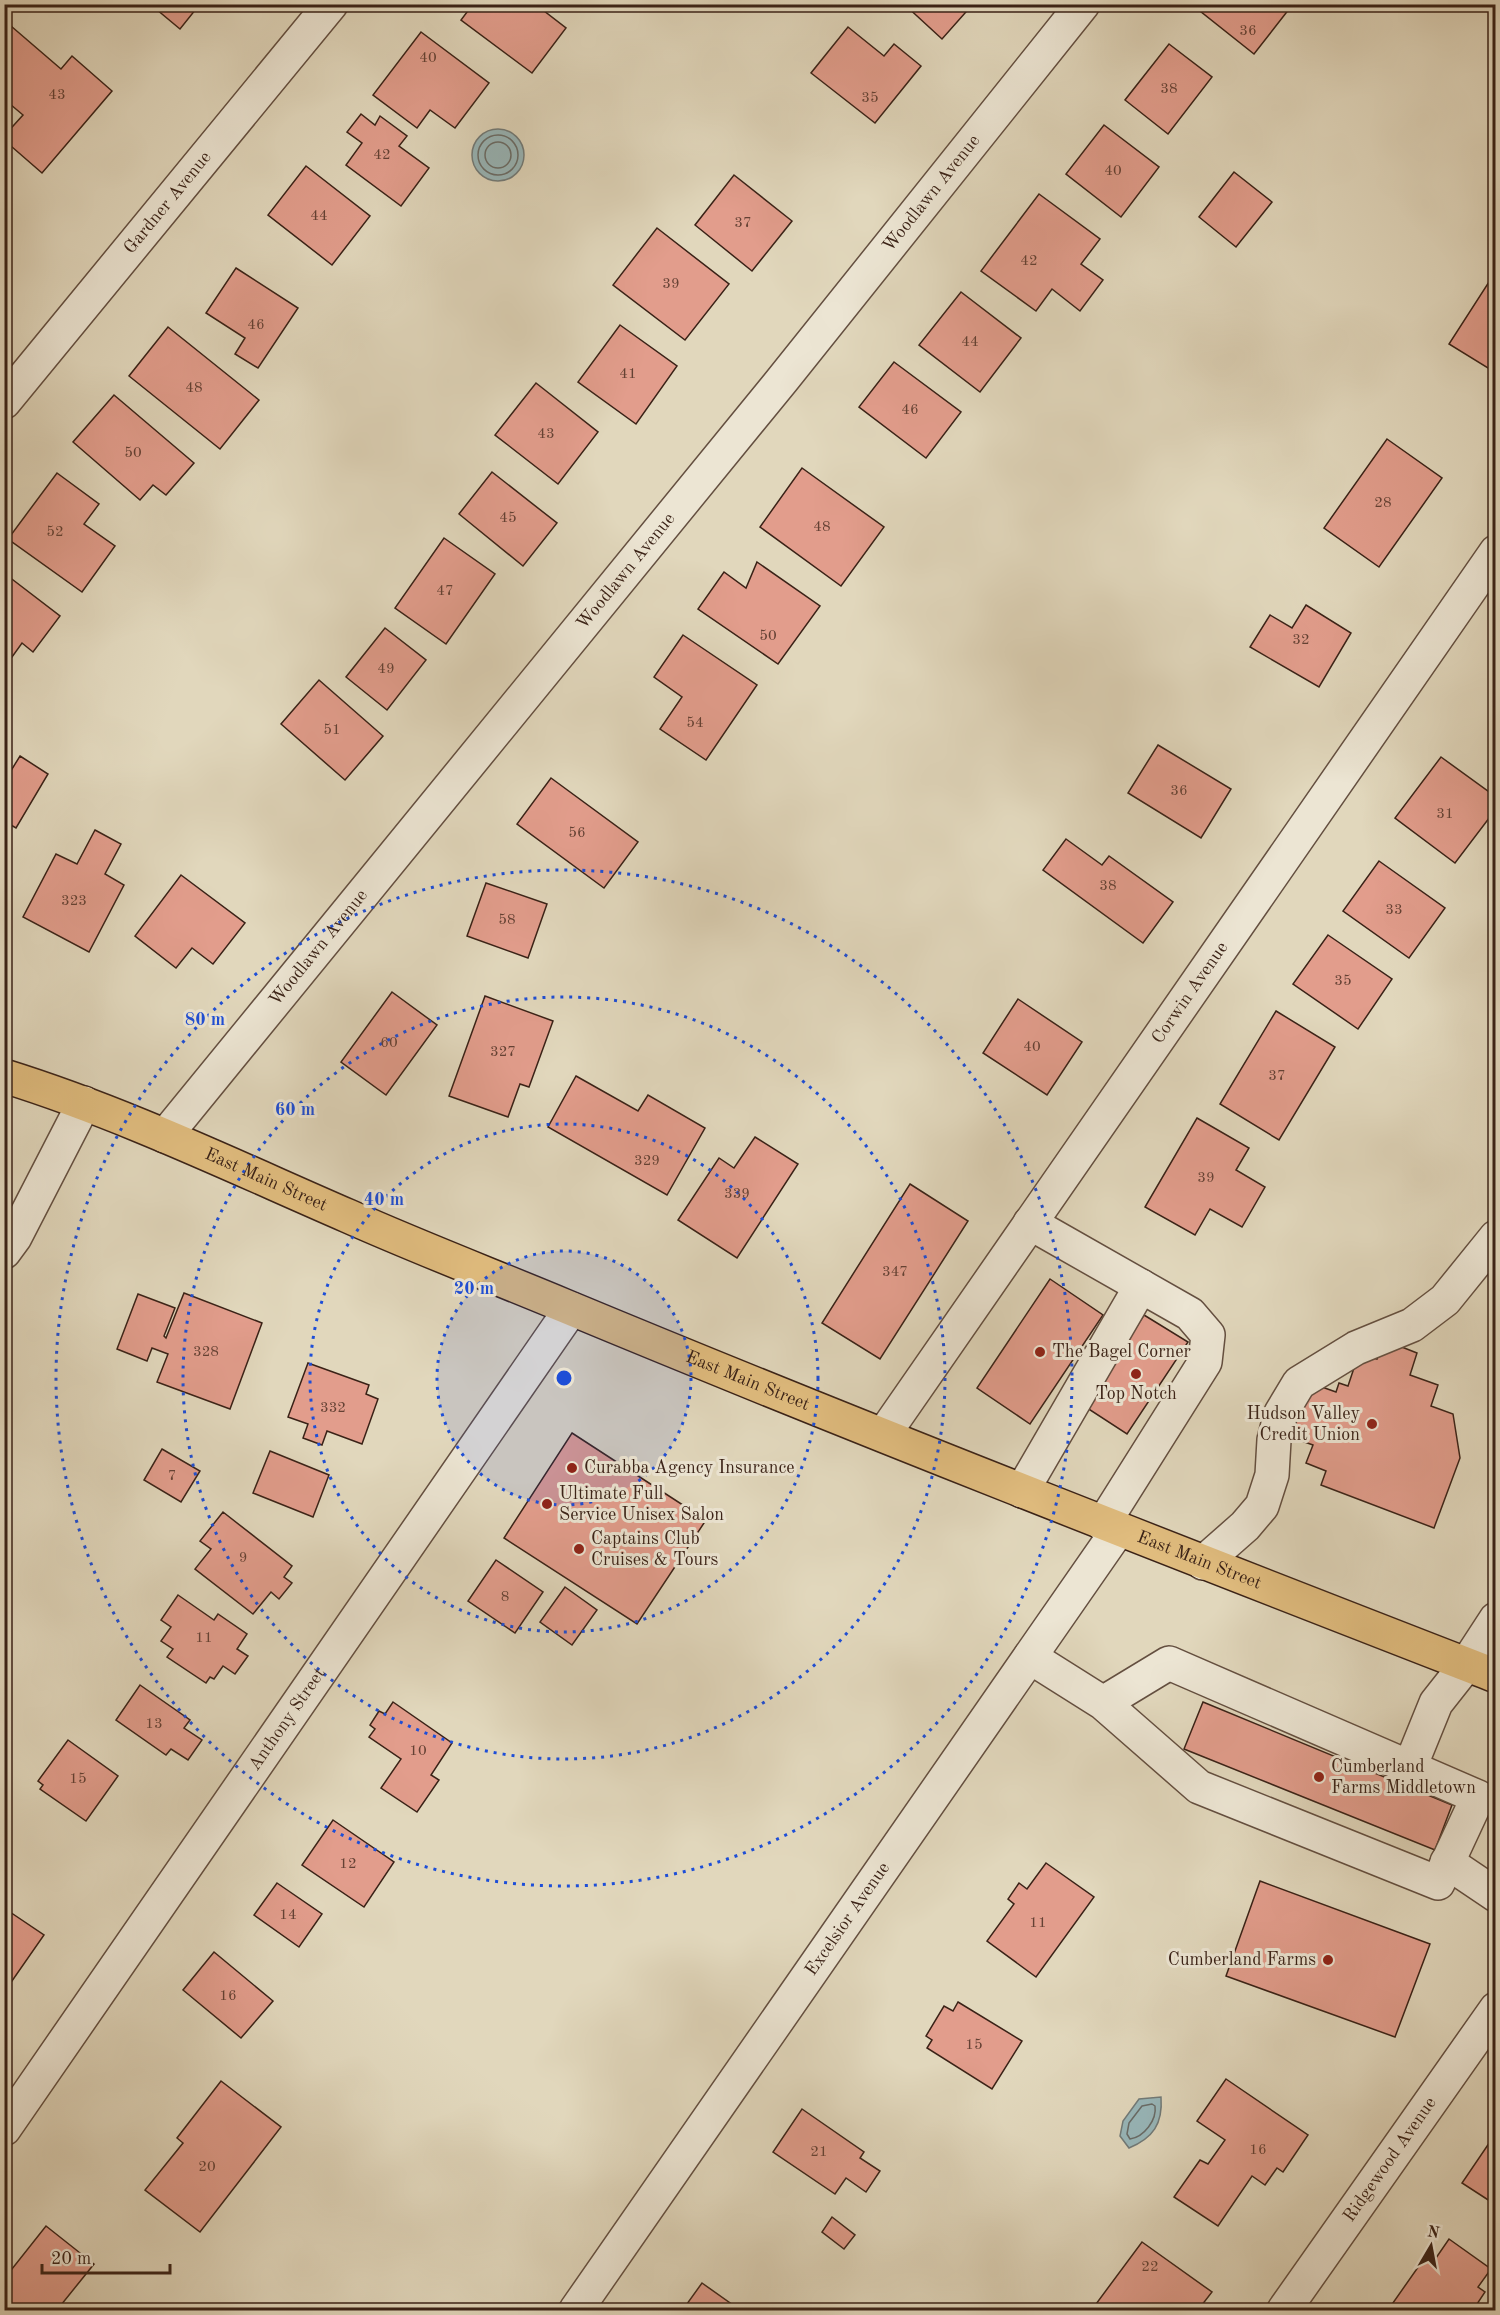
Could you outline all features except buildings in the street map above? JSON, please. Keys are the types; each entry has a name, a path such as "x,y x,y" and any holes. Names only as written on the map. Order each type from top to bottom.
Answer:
{"main road":[{"name":"East Main Street","path":"4,1076 84,1102 351,1218 571,1309 1111,1527 1481,1671"}],"street":[{"name":"Gardner Avenue","path":"4,402 331,4"},
{"name":"Woodlawn Avenue","path":"165,1136 768,397 1083,4"},
{"name":"Corwin Avenue","path":"884,1434 1496,552"},
{"path":"4,1252 15,1237 84,1102"},
{"name":"Excelsior Avenue","path":"576,2310 1030,1657 1111,1527 1205,1362 1208,1335 1190,1314 1030,1223"},
{"path":"1203,1563 1245,1526 1262,1506 1272,1475 1274,1440 1281,1413 1299,1383 1356,1348 1412,1325 1445,1300 1496,1237"},
{"path":"1022,1491 1141,1286"},
{"name":"Anthony Street","path":"4,2129 571,1309"},
{"path":"1410,1767 1436,1703 1481,1671 1496,1619"},
{"path":"1030,1657 1103,1703 1199,1787 1438,1883 1478,1797 1169,1663 1103,1703"},
{"path":"1447,1862 1496,1895"},
{"name":"Ridgewood Avenue","path":"1284,2310 1496,2009"}],"water":[{"path":"493,129 503,129 517,136 524,155 517,174 503,181 493,181 483,177 476,170 472,160 472,150 476,140 483,133"},
{"path":"1161,2097 1160,2115 1155,2129 1144,2140 1129,2148 1120,2136 1123,2121 1139,2099"}],"place":[{"name":"The Bagel Corner","path":"1040,1352"},
{"name":"Top Notch","path":"1136,1374"},
{"name":"Hudson Valley Credit Union","path":"1372,1424"},
{"name":"Curabba Agency Insurance","path":"572,1468"},
{"name":"Ultimate Full Service Unisex Salon","path":"547,1504"},
{"name":"Captains Club Cruises & Tours","path":"579,1549"},
{"name":"Cumberland Farms Middletown","path":"1319,1777"},
{"name":"Cumberland Farms","path":"1328,1960"}]}
